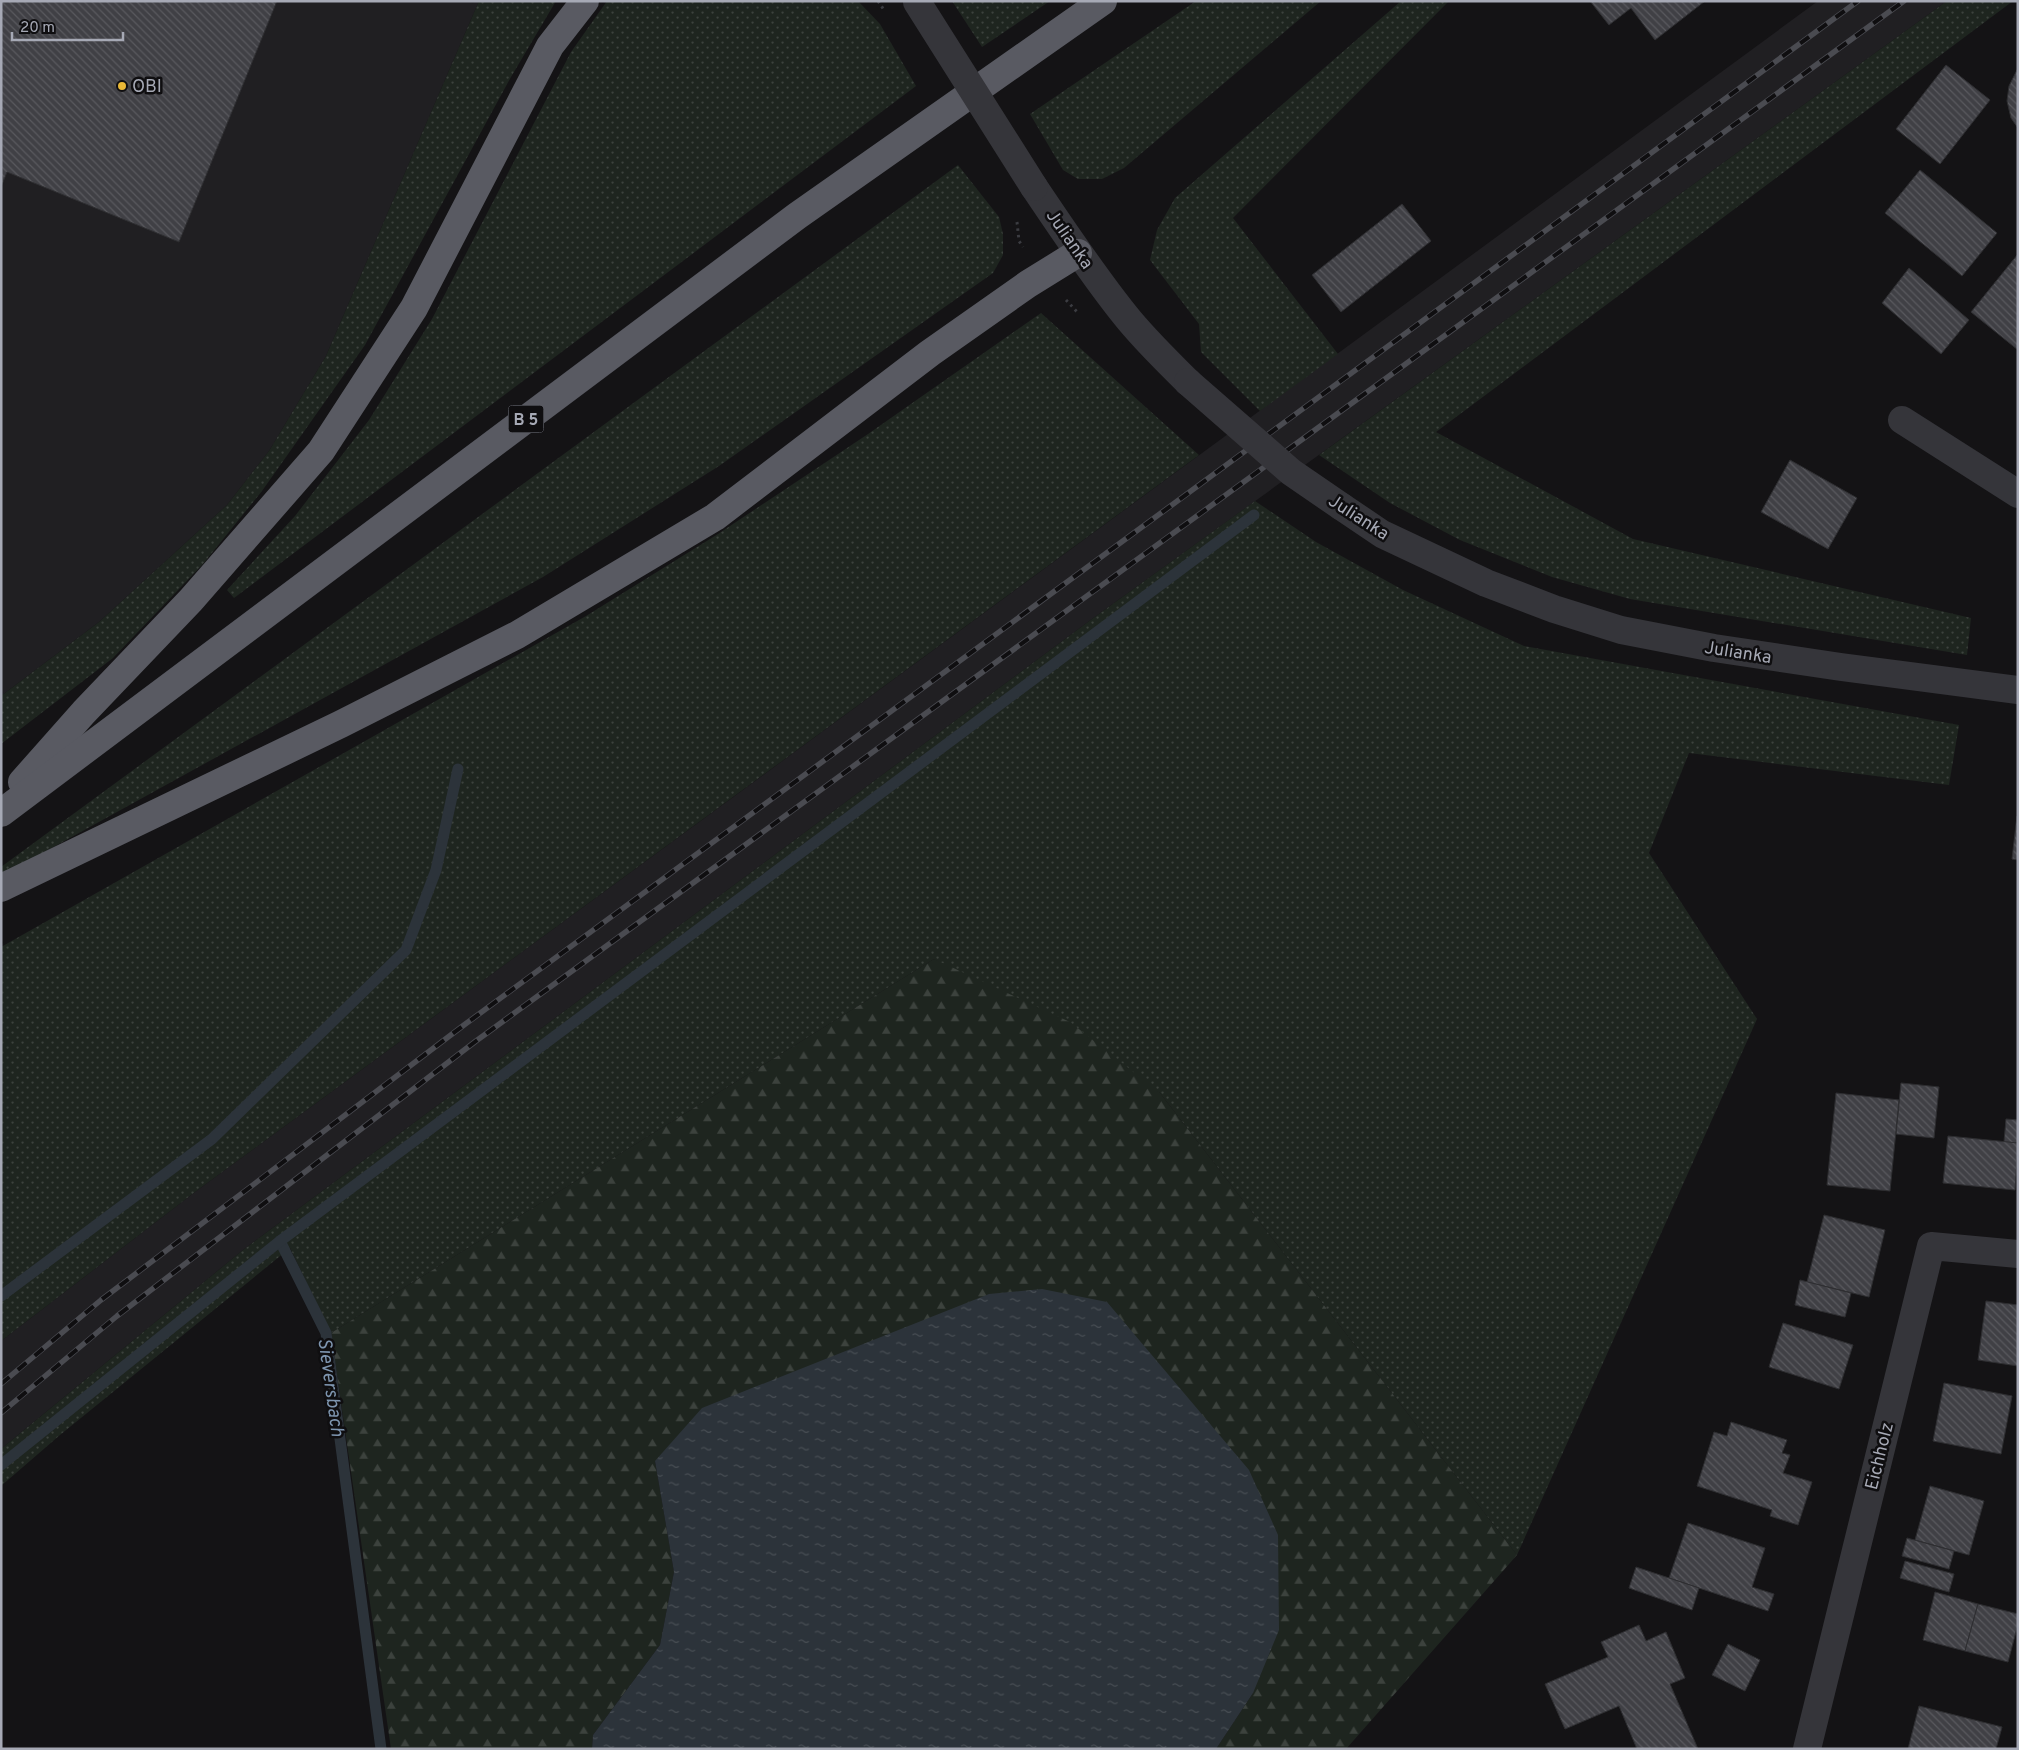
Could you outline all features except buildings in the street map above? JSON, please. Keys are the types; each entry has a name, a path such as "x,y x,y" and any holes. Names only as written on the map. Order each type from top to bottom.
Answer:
{"highway":[{"path":"1,806 84,712 191,600 320,451 414,308 550,46 585,1"},
{"name":"B 5","path":"1,813 797,216 1104,1"},
{"path":"1,888 332,728 517,635 715,517 930,352 1028,284 1078,253"}],"street":[{"name":"Julianka","path":"917,2 1078,253 1125,315 1154,349 1188,382 1291,472 1382,534 1468,575 1554,609 1621,630 1714,648 1841,667 2017,690 2018,684"},
{"path":"1902,420 2018,494"},
{"name":"Eichholz","path":"1807,1749 1931,1246 2018,1254"}],"shaded area":[{"path":"1,1 479,1 326,356 269,451 227,505 99,622 1,696"},
{"path":"1818,1 1947,1 1092,619 243,1250 1,1449 1,1341 195,1192"}],"green space":[{"path":"479,1 556,1 511,77 365,345 262,491 203,564 113,658 1,744 1,696 99,622 227,505 269,451 326,356"},
{"path":"607,1 858,1 880,24 916,86 234,598 227,590 295,516 369,420 432,319 571,52"},
{"path":"952,1 1050,1 982,47"},
{"path":"1196,1 1321,1 1124,168 1102,179 1078,179 1063,170 1030,114"},
{"path":"1401,1 1449,1 1233,218 1338,354 1260,411 1201,352 1199,324 1150,260 1157,230 1175,198"},
{"path":"1947,1 2013,1 1436,432 1633,539 1971,618 1967,655 1630,599 1552,577 1460,540 1390,503 1319,455"},
{"path":"958,165 999,217 1003,234 1003,255 993,273 719,466 543,577 1,876 1,867"},
{"path":"1041,313 1199,455 195,1192 1,1341 1,947 586,616 718,534 868,434"},
{"path":"1255,501 1316,542 1403,590 1524,646 1959,725 1949,785 1689,753 1649,853 1757,1019 1517,1555 1160,1093 934,959 331,1333 290,1248 60,1435 1,1486 1,1449 243,1250 1092,619"},
{"path":"934,959 1070,1022 1160,1093 1517,1555 1346,1749 1216,1749 1253,1693 655,1461 674,1572 660,1645 593,1735 592,1749 391,1749 331,1333"}],"water":[{"path":"1042,1289 1107,1302 1249,1470 1278,1535 1279,1630 1253,1693 1216,1749 592,1749 593,1735 660,1645 674,1572 655,1461 702,1408 989,1294"}],"waterway":[{"path":"1,1465 280,1241 1254,515"},
{"path":"1,1296 212,1139 406,950 436,870 458,769"},
{"name":"Sieversbach","path":"280,1241 326,1333 381,1749"}],"railway":[{"path":"1,1384 101,1300 464,1025 1858,1"},
{"path":"1,1413 117,1316 476,1041 1904,1"}],"place":[{"name":"OBI","path":"122,86"}]}
